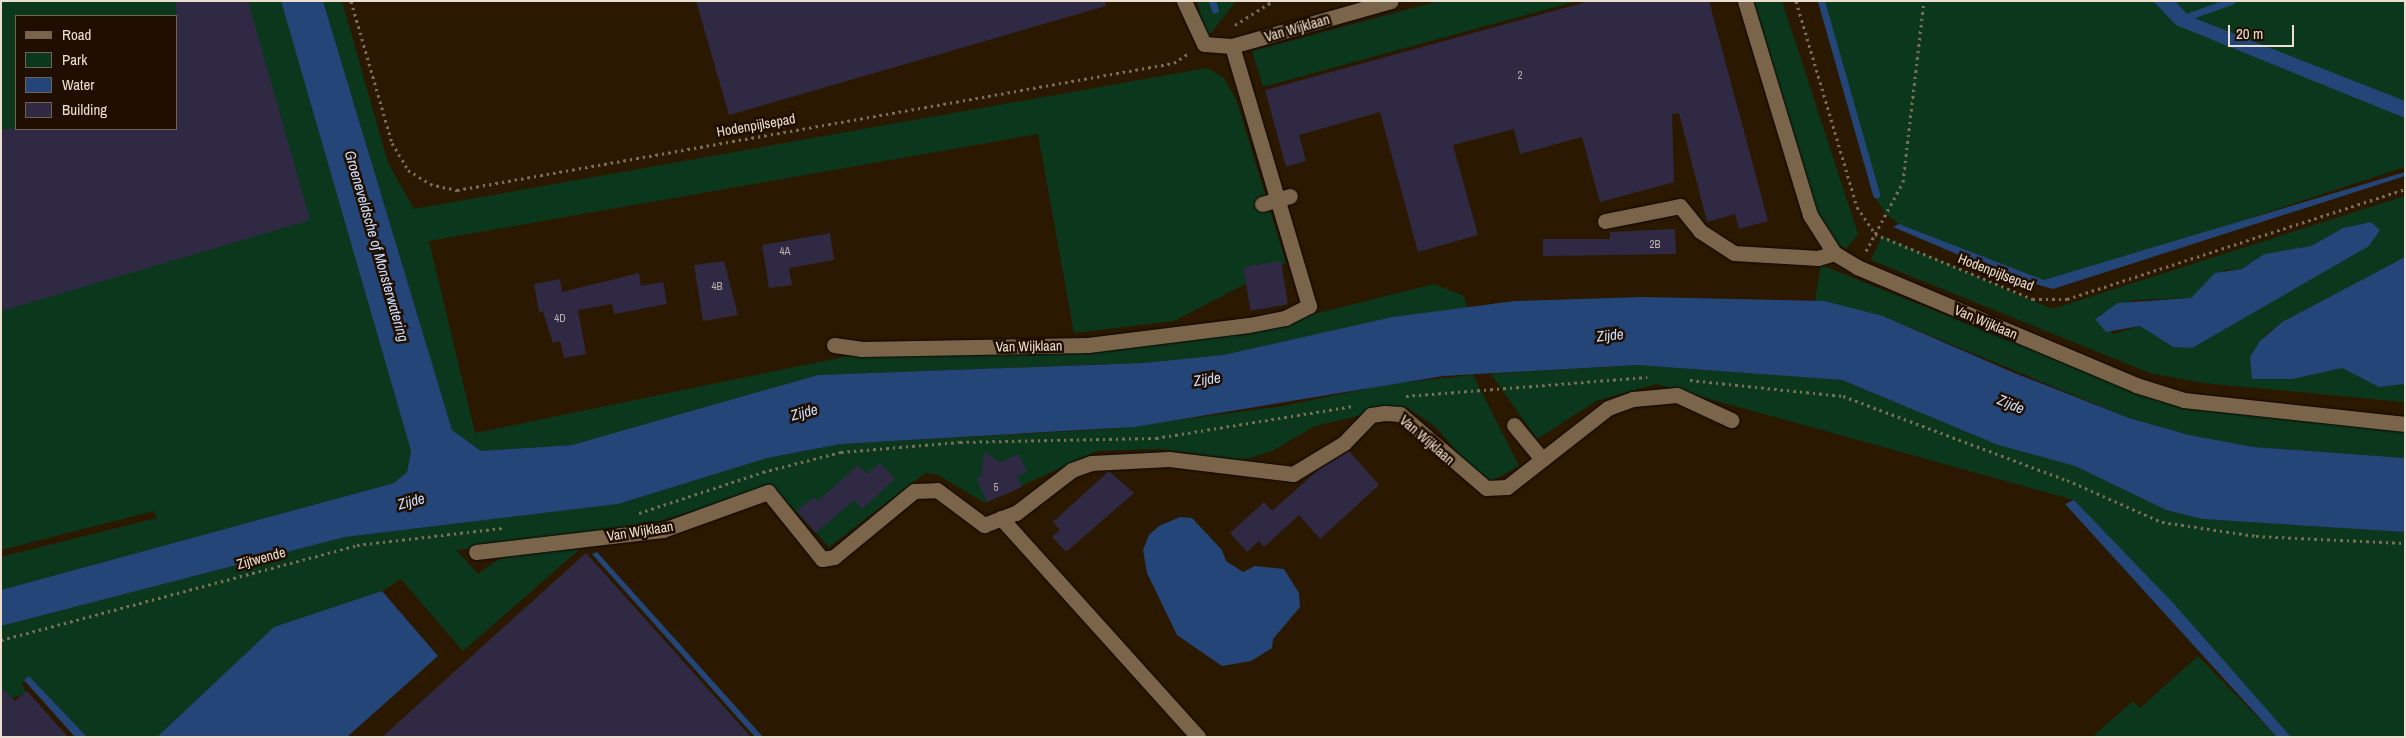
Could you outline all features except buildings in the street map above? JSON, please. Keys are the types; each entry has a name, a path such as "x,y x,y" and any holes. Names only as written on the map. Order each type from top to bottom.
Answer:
{"street":[{"path":"1184,1 1204,44"},
{"name":"Van Wijklaan","path":"1204,44 1232,46 1391,1"},
{"name":"Van Wijklaan","path":"1745,1 1810,215 1834,253 1857,267 2136,385 2184,400 2405,424"},
{"name":"Van Wijklaan","path":"834,345 861,350 1088,345 1285,318 1309,306 1284,198 1232,46"},
{"path":"1262,204 1284,198"},
{"path":"1605,221 1680,206 1700,231 1734,252 1818,258 1834,253"},
{"name":"Van Wijklaan","path":"476,552 663,530 768,492 822,558 834,557 914,491 937,490 984,525 1031,504 1072,470 1091,463 1169,459 1293,474 1344,443 1371,415 1386,413 1400,414 1486,488 1507,487 1541,458 1608,408 1659,393 1694,400 1731,420"},
{"path":"1514,425 1541,458"},
{"path":"1000,518 1198,737"}],"path":[{"name":"Hodenpijlsepad","path":"351,1 392,143 408,170 430,184 457,190 1174,62 1273,1"},
{"path":"1796,1 1858,207 1875,234"},
{"path":"1857,267 1903,182 1924,1"},
{"name":"Hodenpijlsepad","path":"1875,234 2016,293 2050,301 2405,189"},
{"name":"Zijtwende","path":"1,640 357,545 450,531 505,528"}],"green space":[{"path":"1,1 281,1 411,451 407,472 394,483 1,590 1,557 157,518 154,511 1,550"},
{"path":"323,1 342,1 388,163 414,209 1207,68 1223,77 1236,99 1286,263 1174,321 1074,333 1038,134 429,241 475,433 853,355 879,357 1302,317 1434,284 1464,296 1467,307 1392,317 1223,355 1143,363 818,375 572,445 481,451 452,430"},
{"path":"1197,1 1236,1 1207,38"},
{"path":"1439,1 1577,1 1263,87 1252,51"},
{"path":"1748,1 1782,1 1858,234 1846,249 1820,233"},
{"path":"1819,1 2405,1 2405,167 2052,283 1899,224 1885,213 1874,195"},
{"path":"2405,196 2405,257 2282,322 2264,336 2252,379 2293,379 2342,368 2379,387 2405,384 2405,402 2203,383 2150,373 1871,260 1882,236 2052,309","holes":["2371,222 2380,230 2192,348 2173,347 2140,326 2113,334 2098,315 2134,300 2191,298 2225,270 2242,269 2264,254 2311,246 2343,228"]},
{"path":"1821,265 2151,397 2405,430 2405,458 2254,447 2189,435 2129,418 1883,316 1815,301"},
{"path":"1638,365 1842,380 1998,445 2075,466 2166,510 2202,519 2405,532 2405,737 2291,737 2074,500 1656,384 1596,401 1537,439 1491,374"},
{"path":"1473,375 1519,466 1490,482 1467,464 1436,427 1408,408 1392,408 1315,426 1272,451 1242,460 1161,449 1097,451 985,503 938,475 925,473 829,547 774,488 617,533 456,550 478,574 509,552 589,541 463,651 401,579 382,591 274,627 157,737 87,737 29,676 22,683 26,693 1,702 1,626 345,537 618,504 767,458 841,444 1111,429 1284,406 1389,384"},
{"path":"2198,656 2277,737 2092,737 2133,701 2140,708"}],"water":[{"path":"281,1 323,1 452,430 481,451 572,445 818,375 1143,363 1223,355 1392,317 1515,301 1644,297 1824,301 1883,316 2012,372 2129,418 2189,435 2254,447 2405,458 2405,532 2202,519 2166,510 2075,466 1998,445 1842,380 1638,365 1443,376 1134,427 841,444 767,458 618,504 345,537 1,626 1,590 394,483 407,472 411,451"},
{"path":"2153,1 2175,1 2189,16 2405,101 2405,118 2176,25"},
{"path":"2405,172 2405,176 2053,289 2011,277 1893,227 1899,224 2044,280"},
{"path":"2371,222 2380,230 2369,246 2192,348 2173,347 2140,326 2106,332 2095,319 2118,303 2191,298 2215,273 2242,269 2264,254 2311,246 2343,228"},
{"path":"2405,257 2405,384 2379,387 2342,368 2293,379 2252,379 2250,357 2260,341 2282,322"},
{"path":"2074,500 2174,604 2291,737 2277,737 2065,504"},
{"path":"1180,517 1192,518 1222,550 1226,561 1243,572 1255,566 1284,569 1299,593 1300,607 1273,639 1272,648 1251,661 1222,666 1177,635 1147,573 1143,550 1149,535 1159,526"},
{"path":"597,552 763,737 755,737 592,554"},
{"path":"382,591 438,656 347,737 157,737 274,627"},
{"path":"29,676 87,737 75,737 24,680"}],"waterway":[{"path":"1212,1 1215,10"},
{"path":"1821,1 1876,194"},
{"path":"2189,16 2231,1"}],"water label":[{"name":"Groeneveldsche of Monsterwatering","path":"377,246"},
{"name":"Zijde","path":"1610,335"},
{"name":"Zijde","path":"1207,379"},
{"name":"Zijde","path":"2011,404"},
{"name":"Zijde","path":"804,412"},
{"name":"Zijde","path":"411,501"}]}
